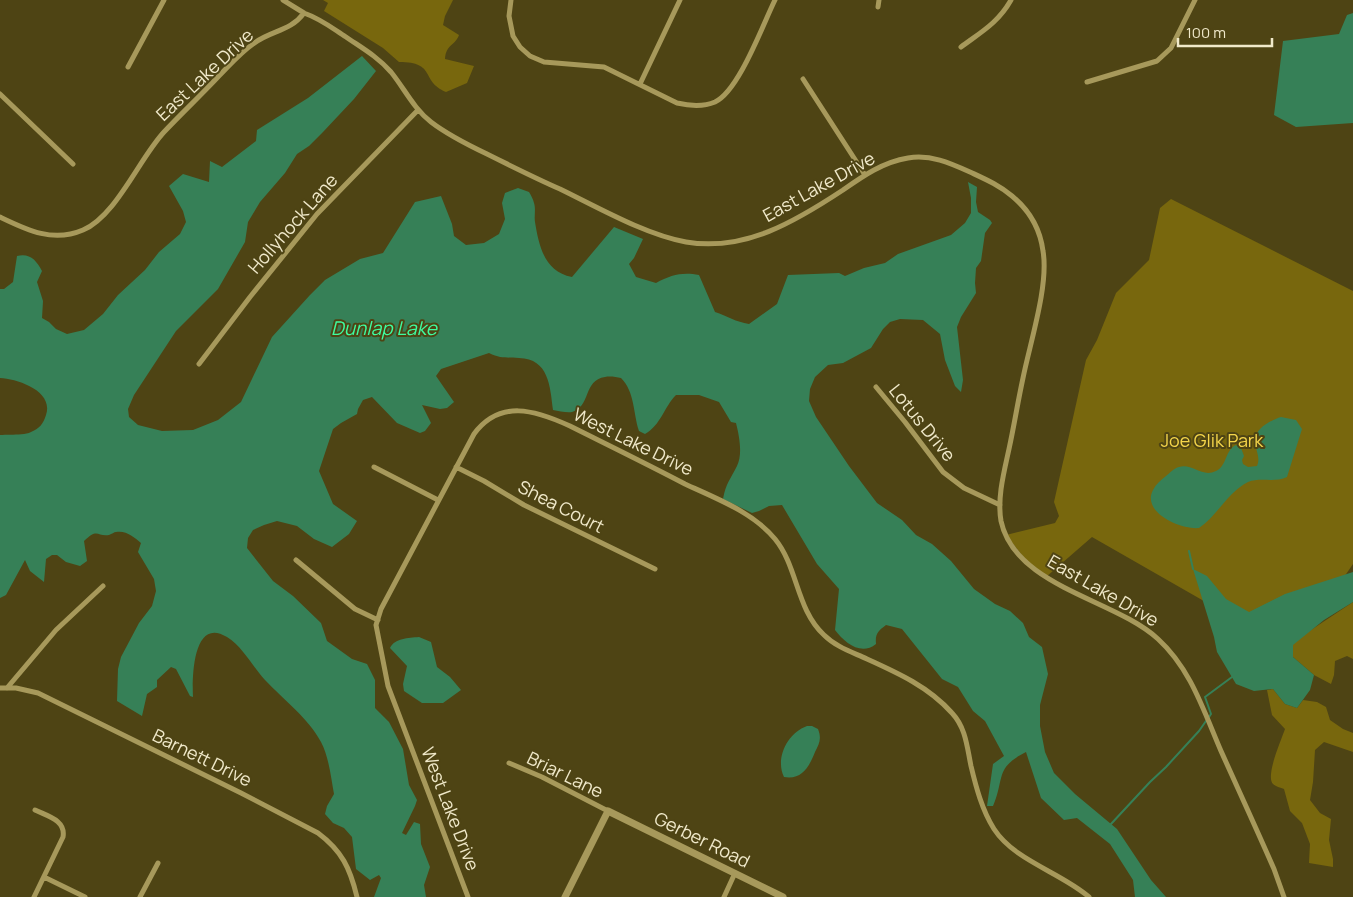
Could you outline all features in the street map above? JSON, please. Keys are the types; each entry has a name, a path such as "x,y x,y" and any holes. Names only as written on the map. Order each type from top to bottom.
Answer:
{"street":[{"path":"128,67 164,0"},
{"path":"284,0 304,14"},
{"path":"511,0 509,16 513,36 520,47 530,56 544,62 604,67 677,103 690,106 707,104 720,99 731,89 775,0"},
{"path":"640,84 680,0"},
{"path":"878,7 879,0"},
{"path":"960,47 996,22 1004,13 1011,0"},
{"path":"1087,82 1157,62 1172,48 1195,0"},
{"name":"East Lake Drive","path":"0,217 33,232 54,236 75,233 94,224 106,214 146,154 162,134 215,80 253,44 278,31 290,28 304,14 325,22 372,54 391,73 418,110 433,124 449,134 532,176 654,233 686,242 729,244 757,237 798,217 865,175 891,163 910,158 935,159 948,162 993,182 1013,196 1030,214 1043,247 1044,271 1005,467 1000,505 1002,524 1006,535 1018,553 1030,565 1065,588 1149,632 1162,642 1181,665 1201,704 1257,830 1284,897"},
{"path":"803,79 865,175"},
{"path":"0,94 73,164"},
{"name":"Hollyhock Lane","path":"199,364 317,214 418,110"},
{"name":"Lotus Drive","path":"876,387 943,472 964,488 1000,505"},
{"name":"West Lake Drive","path":"468,897 388,686 376,625 381,609 474,434 483,422 509,410 529,412 570,426 726,504 765,528 782,550 790,565 803,604 816,627 824,635 841,648 912,680 940,701 953,714 964,731 982,806 994,830 1001,839 1022,856 1071,883 1088,897"},
{"path":"374,467 438,500"},
{"name":"Shea Court","path":"456,467 524,505 655,569"},
{"path":"296,560 355,609 378,620"},
{"path":"7,688 56,630 103,586"},
{"name":"Barnett Drive","path":"0,688 26,689 38,692 232,788 318,833 342,856 349,870 357,897"},
{"name":"Briar Lane","path":"509,763 542,777 608,811"},
{"path":"34,897 64,832 61,824 35,810"},
{"path":"565,897 608,811"},
{"name":"Gerber Road","path":"608,811 783,897"},
{"path":"140,897 158,863"},
{"path":"724,897 735,873"},
{"path":"44,877 85,897"}],"green space":[{"path":"323,0 453,0 443,25 459,35 447,50 445,59 474,66 467,83 446,92 438,88 419,65 399,62 383,48 324,11 328,3"},
{"name":"Joe Glik Park","path":"1171,199 1353,291 1353,564 1305,634 1353,602 1353,659 1347,656 1335,661 1331,684 1314,675 1293,657 1293,652 1092,537 1046,577 1030,565 1006,535 1055,523 1059,516 1054,502 1086,360 1097,340 1116,293 1149,260 1160,208"},
{"path":"1273,689 1285,704 1297,708 1303,700 1317,702 1326,707 1330,720 1353,733 1353,752 1324,742 1315,750 1310,800 1320,813 1331,819 1329,840 1333,867 1309,863 1310,844 1302,823 1290,811 1284,789 1274,785 1271,780 1272,765 1285,729 1272,715 1267,690"}],"water":[{"path":"1353,13 1353,123 1296,127 1274,115 1283,41 1339,34 1347,15"},
{"name":"Dunlap Lake","path":"362,56 376,71 354,99 323,132 309,146 297,154 285,173 260,202 248,222 245,242 218,289 176,331 134,395 128,409 129,417 138,425 162,431 193,430 218,420 241,402 272,337 325,280 360,259 383,253 415,202 441,196 452,224 454,236 466,245 484,243 499,234 505,219 502,203 505,193 518,188 529,192 535,205 535,222 541,249 549,264 555,270 572,277 614,227 643,239 629,264 636,277 656,283 677,275 699,275 715,312 749,324 777,304 788,275 839,273 845,276 864,268 885,263 898,254 951,235 965,223 971,213 968,182 977,187 976,202 978,212 992,223 985,233 981,261 976,268 976,293 957,327 963,380 961,392 955,386 945,360 940,334 923,320 900,319 890,322 883,329 871,348 843,363 828,365 815,377 810,389 809,401 816,417 877,503 902,520 916,535 932,544 951,561 974,589 995,604 1010,611 1023,623 1029,637 1042,647 1048,674 1040,705 1040,726 1045,752 1054,773 1075,794 1117,829 1151,880 1166,897 1135,897 1133,880 1110,844 1077,818 1064,820 1041,798 1026,752 1009,763 1002,775 993,806 987,806 993,764 1004,756 985,721 973,711 958,687 942,679 902,629 886,625 878,633 876,644 865,649 848,643 839,635 835,630 839,589 817,564 782,505 769,506 752,513 723,499 740,456 736,423 731,422 719,402 699,395 676,395 659,421 645,434 639,431 629,390 621,378 605,377 598,379 593,383 582,405 572,412 553,410 549,383 546,375 537,363 519,358 500,357 489,353 441,369 436,376 454,402 447,408 440,409 422,405 431,423 425,431 420,433 397,423 372,397 363,400 357,414 333,429 319,471 333,504 357,521 349,534 332,547 314,539 297,526 277,521 253,530 248,538 247,548 273,581 293,596 321,623 327,641 352,659 367,664 375,680 375,708 389,722 403,749 409,785 417,800 402,833 406,835 414,822 420,824 421,844 430,867 424,885 426,897 374,897 381,878 379,875 370,880 356,869 352,837 344,828 333,823 325,814 334,794 328,761 321,742 303,717 265,680 243,651 227,637 216,633 207,635 201,641 194,664 193,697 190,696 176,669 171,667 157,680 157,687 147,694 142,716 117,701 118,669 121,657 139,623 152,606 156,591 154,579 138,552 141,543 133,536 120,532 109,535 92,534 84,541 87,561 80,566 66,562 57,555 52,555 46,559 44,582 30,571 25,560 6,595 0,598 0,435 24,434 37,429 44,421 47,407 45,399 33,388 16,381 0,378 0,289 4,289 13,282 17,256 22,255 32,258 42,271 37,282 43,301 42,318 56,329 67,334 84,330 103,314 118,295 145,270 159,252 180,234 186,222 183,211 169,186 183,174 209,182 210,161 222,167 256,141 257,130 308,98"},
{"path":"1281,417 1296,420 1302,429 1287,477 1278,480 1257,480 1241,486 1199,528 1174,523 1158,513 1153,506 1151,498 1153,490 1174,469 1184,466 1211,473 1220,469 1232,447 1236,445 1241,448 1244,456 1243,464 1248,467 1257,466 1255,437 1260,429"},
{"path":"1193,569 1207,576 1226,599 1249,612 1285,594 1353,572 1353,602 1324,620 1293,645 1293,657 1314,675 1310,690 1297,708 1285,704 1273,689 1254,691 1236,684 1217,652"},
{"path":"419,637 431,642 437,667 450,677 461,690 443,703 422,703 404,691 403,684 407,666 390,648 398,640"},
{"path":"807,726 818,729 820,739 818,746 804,771 796,776 784,777 781,762 785,747 794,734"}],"waterway":[{"path":"1189,551 1193,569"},
{"path":"1209,717 1211,714 1205,697 1232,677"},
{"path":"1111,824 1166,767 1206,721"}]}
